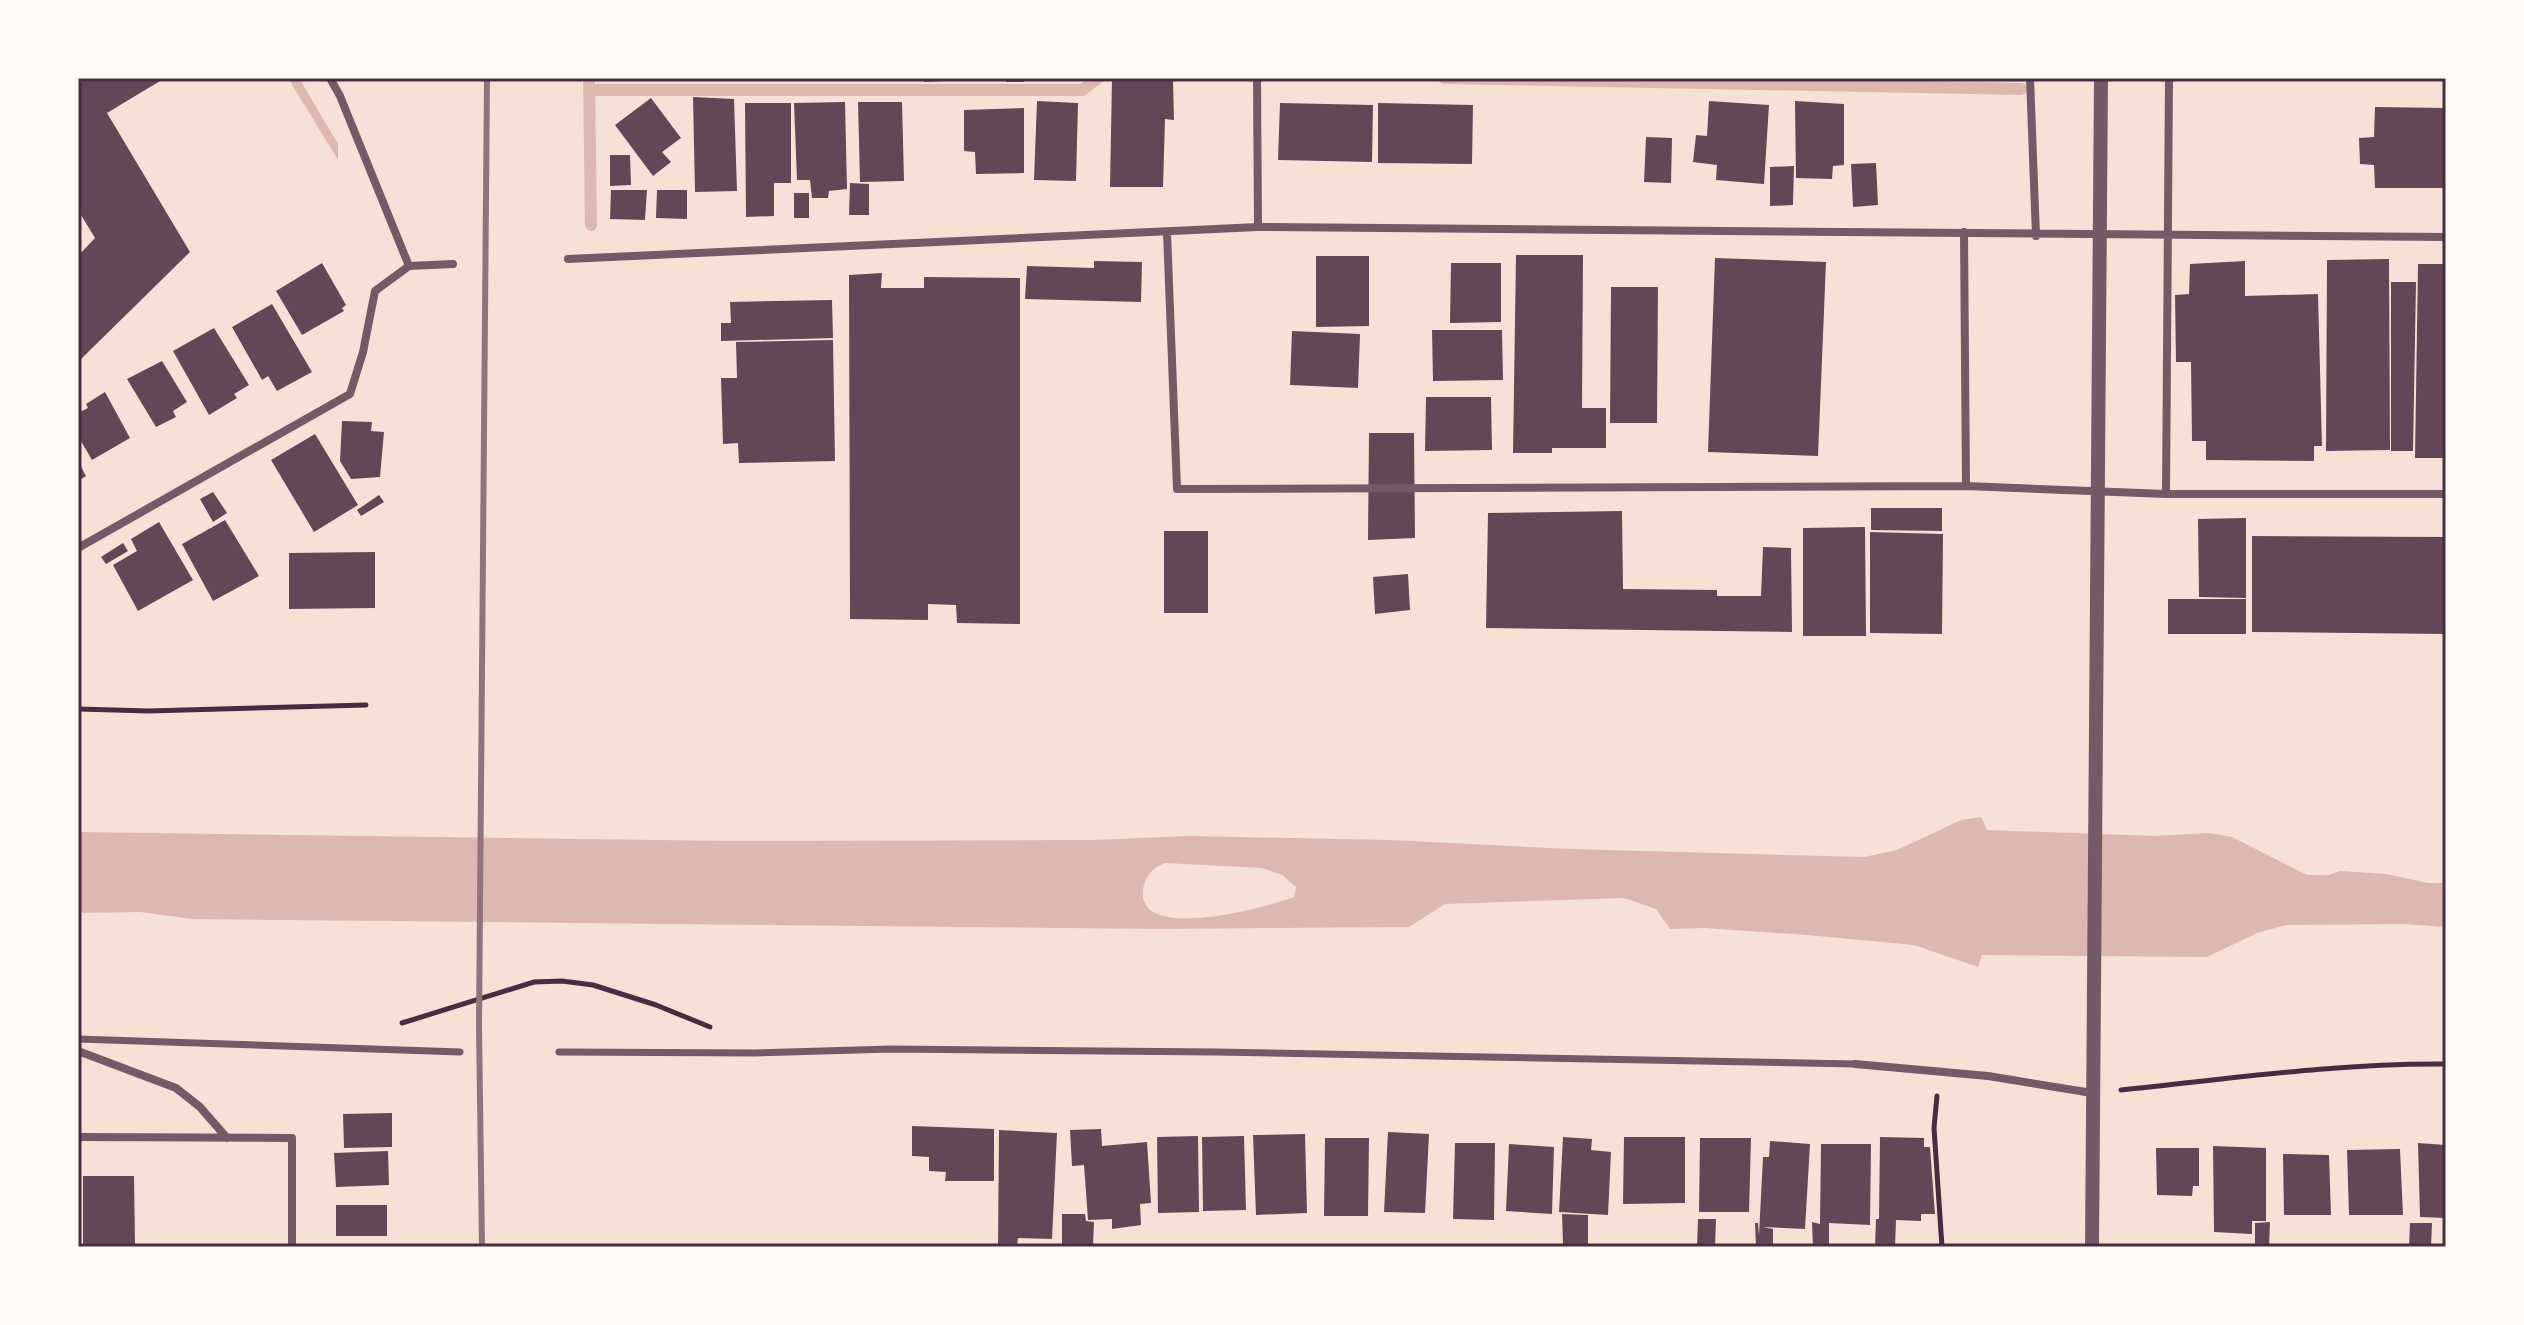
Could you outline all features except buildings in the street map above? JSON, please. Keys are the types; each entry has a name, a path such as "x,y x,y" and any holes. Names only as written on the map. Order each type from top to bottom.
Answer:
{"street":[{"path":"330,78 409,266"},
{"path":"1257,78 1258,227"},
{"path":"2030,78 2036,236"},
{"path":"2092,1247 2101,78"},
{"path":"2166,494 2169,78"},
{"path":"568,259 1258,227 1964,232 2036,236 2446,237"},
{"path":"1167,232 1177,489 1966,486 2166,494 2446,494"},
{"path":"1964,232 1966,486"},
{"path":"78,548 350,394 363,352 375,291 409,266 453,264"},
{"path":"78,1039 460,1052"},
{"path":"559,1052 755,1053 891,1049 1216,1052 1855,1064 1988,1076 2092,1093"},
{"path":"78,1051 176,1088 200,1107 227,1138"},
{"path":"78,1137 292,1138 292,1247"}],"path":[{"path":"78,709 149,711 366,705"},
{"path":"390,1026 534,982 562,981 593,985 700,1021 755,1053"},
{"path":"2092,1093 2394,1063 2446,1064"},
{"path":"1940,1071 1934,1128 1942,1247"}],"shaded area":[{"path":"288,78 299,78 338,144 338,160"},
{"path":"1981,817 1987,830 2156,836 2210,833 2232,837 2307,875 2328,875 2340,871 2446,883 2446,927 2404,924 2286,925 2257,933 2207,957 1982,955 1978,967 1914,945 1705,928 1670,929 1656,909 1624,898 1445,904 1409,927 1160,929 193,919 140,912 78,913 78,832 734,841 1092,840 1189,836 1864,857 1897,850 1961,820","holes":["1165,863 1262,868 1282,875 1296,887 1294,897 1207,917 1161,915 1147,906 1143,890 1145,881 1153,870"]}],"waterway":[{"path":"589,78 591,225"},
{"path":"597,90 1082,90 1098,78"},
{"path":"1444,78 2021,89"}],"railway":[{"path":"482,1247 479,1025 487,78"}]}
